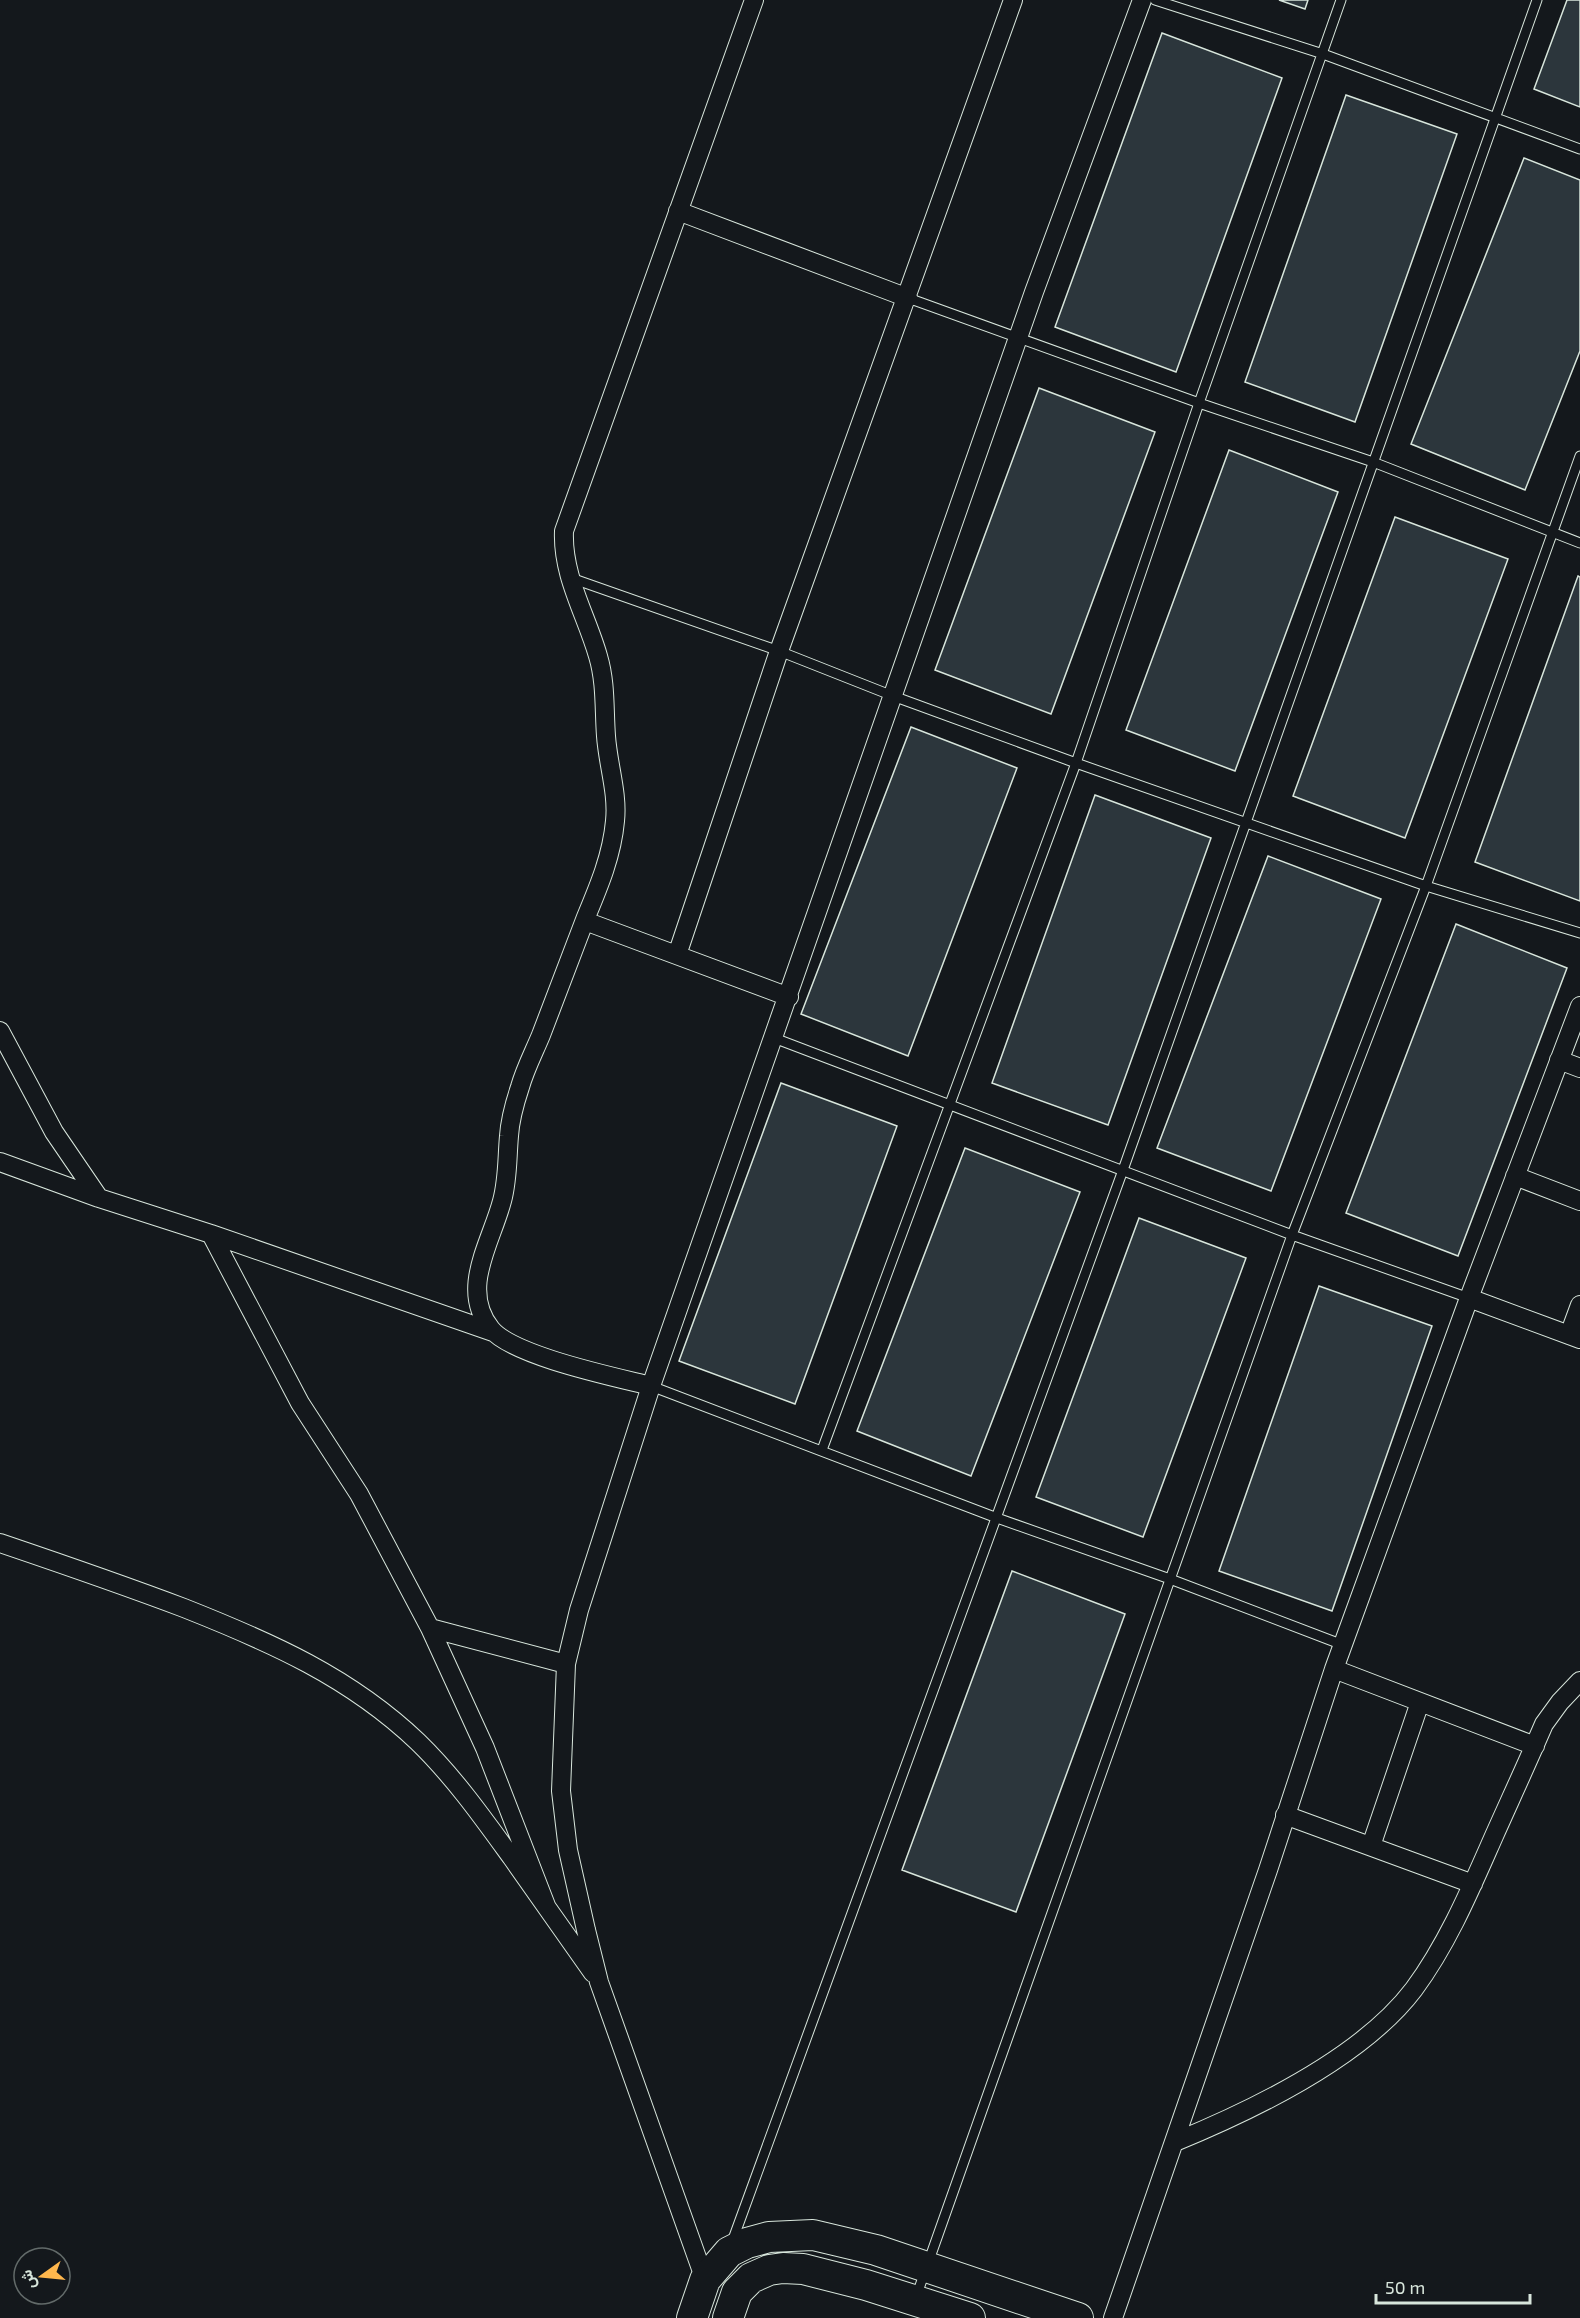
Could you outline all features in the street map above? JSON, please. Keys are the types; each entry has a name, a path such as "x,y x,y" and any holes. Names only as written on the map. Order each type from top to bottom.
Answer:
{"main road":[{"path":"692,2318 705,2280 747,2243 769,2237 813,2235 876,2250 1078,2318"},
{"path":"734,2297 752,2278 769,2270 783,2268 826,2275 915,2299 970,2318"}],"street":[{"path":"493,1332 481,1314 476,1294 478,1274 503,1198 513,1109 520,1084 609,859 616,819 606,734 606,695 603,675 595,645 569,577 563,545 567,517 754,0"},
{"path":"677,955 779,651 908,298 1013,0"},
{"path":"705,2280 599,1982 568,1850 561,1791 566,1664 579,1610 651,1386 1019,338 1142,0"},
{"path":"678,211 908,298"},
{"path":"585,921 789,997"},
{"path":"1113,2318 1268,1870 1334,1669 1469,1298 1580,1006"},
{"path":"0,1032 54,1132 99,1198"},
{"path":"1559,1060 1580,1068"},
{"path":"0,1162 493,1332 511,1345 535,1354 651,1386"},
{"path":"1515,1176 1580,1201"},
{"path":"211,1234 300,1403 359,1494 430,1628 485,1748 547,1908"},
{"path":"1469,1298 1574,1337 1580,1305"},
{"path":"0,1543 117,1583 252,1635 295,1655 365,1698 392,1719 445,1770 486,1823 599,1982"},
{"path":"430,1628 566,1664"},
{"path":"1334,1669 1535,1746"},
{"path":"1175,2142 1262,2104 1345,2052 1381,2024 1413,1990 1436,1958 1473,1884 1545,1724 1560,1702 1580,1681"},
{"path":"1371,1846 1420,1702"},
{"path":"1285,1815 1473,1884"}],"lane":[{"path":"1155,0 1323,54 1580,149"},
{"path":"822,1450 1076,763 1199,403 1341,0"},
{"path":"730,2257 1123,1170 1537,0"},
{"path":"908,298 1199,403 1373,462 1580,543"},
{"path":"915,2299 1292,1235 1425,886 1580,456"},
{"path":"569,577 779,651 893,696 1076,763 1425,886 1580,933"},
{"path":"774,1038 1292,1235 1469,1298"},
{"path":"651,1386 997,1518 1170,1579 1343,1645"}],"building":[{"path":"1279,0 1308,0 1305,9"},
{"path":"1567,0 1580,0 1580,107 1534,89"},
{"path":"1162,33 1282,78 1176,372 1055,327"},
{"path":"1346,95 1457,134 1355,422 1245,382"},
{"path":"1524,158 1580,180 1580,351 1525,490 1411,444"},
{"path":"1039,388 1155,432 1051,714 935,670"},
{"path":"1229,450 1338,492 1235,771 1126,730"},
{"path":"1395,517 1508,559 1405,838 1293,796"},
{"path":"1578,576 1580,577 1580,901 1475,862"},
{"path":"911,727 1017,768 908,1056 801,1014"},
{"path":"1095,795 1211,838 1108,1125 992,1083"},
{"path":"1268,856 1381,899 1271,1191 1157,1148"},
{"path":"1456,924 1567,968 1458,1256 1346,1213"},
{"path":"781,1083 897,1126 795,1404 679,1361"},
{"path":"965,1148 1080,1192 971,1476 857,1431"},
{"path":"1139,1218 1246,1258 1143,1537 1036,1497"},
{"path":"1319,1286 1432,1326 1332,1611 1219,1571"},
{"path":"1012,1571 1125,1614 1016,1912 902,1870"}]}
